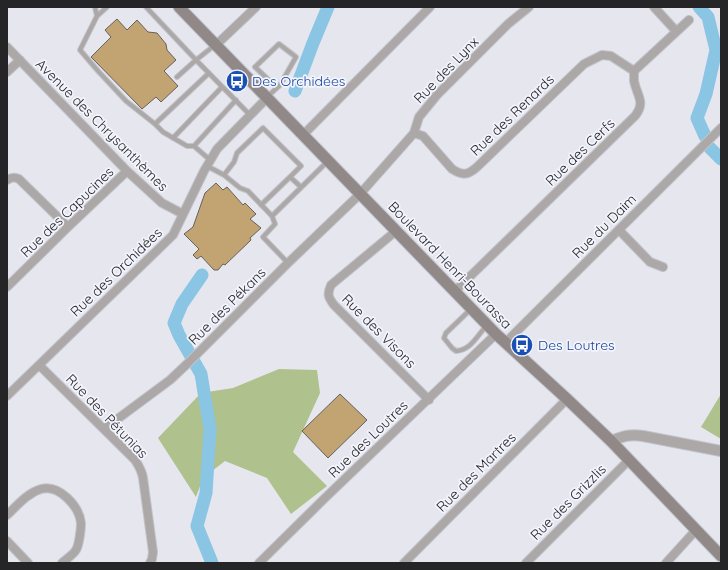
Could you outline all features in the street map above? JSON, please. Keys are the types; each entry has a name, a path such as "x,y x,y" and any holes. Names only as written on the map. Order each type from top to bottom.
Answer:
{"main road":[{"name":"Boulevard Henri-Bourassa","path":"179,7 471,309 505,343 611,441 721,556"}],"street":[{"path":"216,45 256,7"},
{"path":"303,135 430,7"},
{"name":"Rue des Lynx","path":"360,194 414,133 419,117 437,95 508,24 529,7"},
{"path":"654,7 676,31"},
{"path":"634,71 689,20"},
{"name":"Avenue des Chrysanthèmes","path":"7,47 127,171 162,203 183,214"},
{"name":"Rue des Renards","path":"414,133 423,136 452,169 459,173 465,174 478,167 584,64 602,55 611,56 634,71"},
{"path":"7,72 20,60"},
{"name":"Rue des Cerfs","path":"455,292 635,116 639,110 640,104 634,81 634,71"},
{"name":"Rue des Orchidées","path":"7,396 173,235 217,149 267,98"},
{"name":"Rue du Daim","path":"505,343 721,128"},
{"name":"Rue des Capucines","path":"7,287 127,171"},
{"path":"7,180 15,177 20,179 68,227"},
{"name":"Rue des Pékans","path":"104,429 170,380 360,194"},
{"path":"619,230 650,262 663,267"},
{"name":"Rue des Visons","path":"396,231 331,285 328,296 334,305 429,400"},
{"name":"Rue des Loutres","path":"259,563 496,334"},
{"name":"Rue des Pétunias","path":"39,365 135,460 142,472 153,552 150,563"},
{"name":"Rue des Martres","path":"404,563 567,399"},
{"path":"611,441 631,434 721,451"},
{"name":"Rue des Grizzlis","path":"526,563 629,460"},
{"path":"7,515 28,495 42,488 56,490 67,497 79,516 81,524 76,550 62,563"},
{"path":"666,563 696,530"},
{"path":"7,541 28,563"}],"lane":[{"path":"95,7 97,16"},
{"path":"107,7 97,16 80,50 126,101 163,132 187,146 194,146 236,100"},
{"path":"146,7 250,115"},
{"path":"246,76 279,44 296,57 280,85 267,98"},
{"path":"177,77 216,45"},
{"path":"255,67 277,88"},
{"path":"155,124 209,73"},
{"path":"173,138 222,87"},
{"path":"224,174 234,162 237,153 263,128 302,166 261,205"},
{"path":"194,146 209,163 240,188 248,191 272,216 275,224 263,237 288,263"},
{"path":"272,216 328,161"},
{"path":"290,177 301,188"},
{"path":"471,309 446,333 444,338 452,348 456,351 463,350 470,345 487,325"}],"green space":[{"path":"279,369 317,370 320,393 293,452 327,486 291,514 267,478 225,461 203,478 196,497 158,438 201,393 233,388"},
{"path":"721,394 721,439 701,427"}],"building":[{"path":"117,19 127,30 137,20 148,32 157,33 166,44 167,50 176,60 164,71 178,86 161,102 156,97 142,109 91,57 111,37 105,30"},
{"path":"216,183 223,190 227,187 243,205 245,203 256,214 250,219 261,228 250,238 251,240 225,265 223,264 218,270 214,270 201,256 197,259 193,255 199,249 184,234 193,227 205,193"},
{"path":"340,394 367,420 328,458 302,431"}],"waterway":[{"path":"295,91 328,7"},
{"path":"699,7 708,17 716,50 706,94 697,118 705,136"},
{"path":"709,147 721,159"},
{"path":"202,275 182,304 174,323 201,374 210,429 206,493 197,526 212,563"}],"place":[{"name":"Des Orchidées","path":"237,81"},
{"name":"Des Loutres","path":"522,345"}]}
